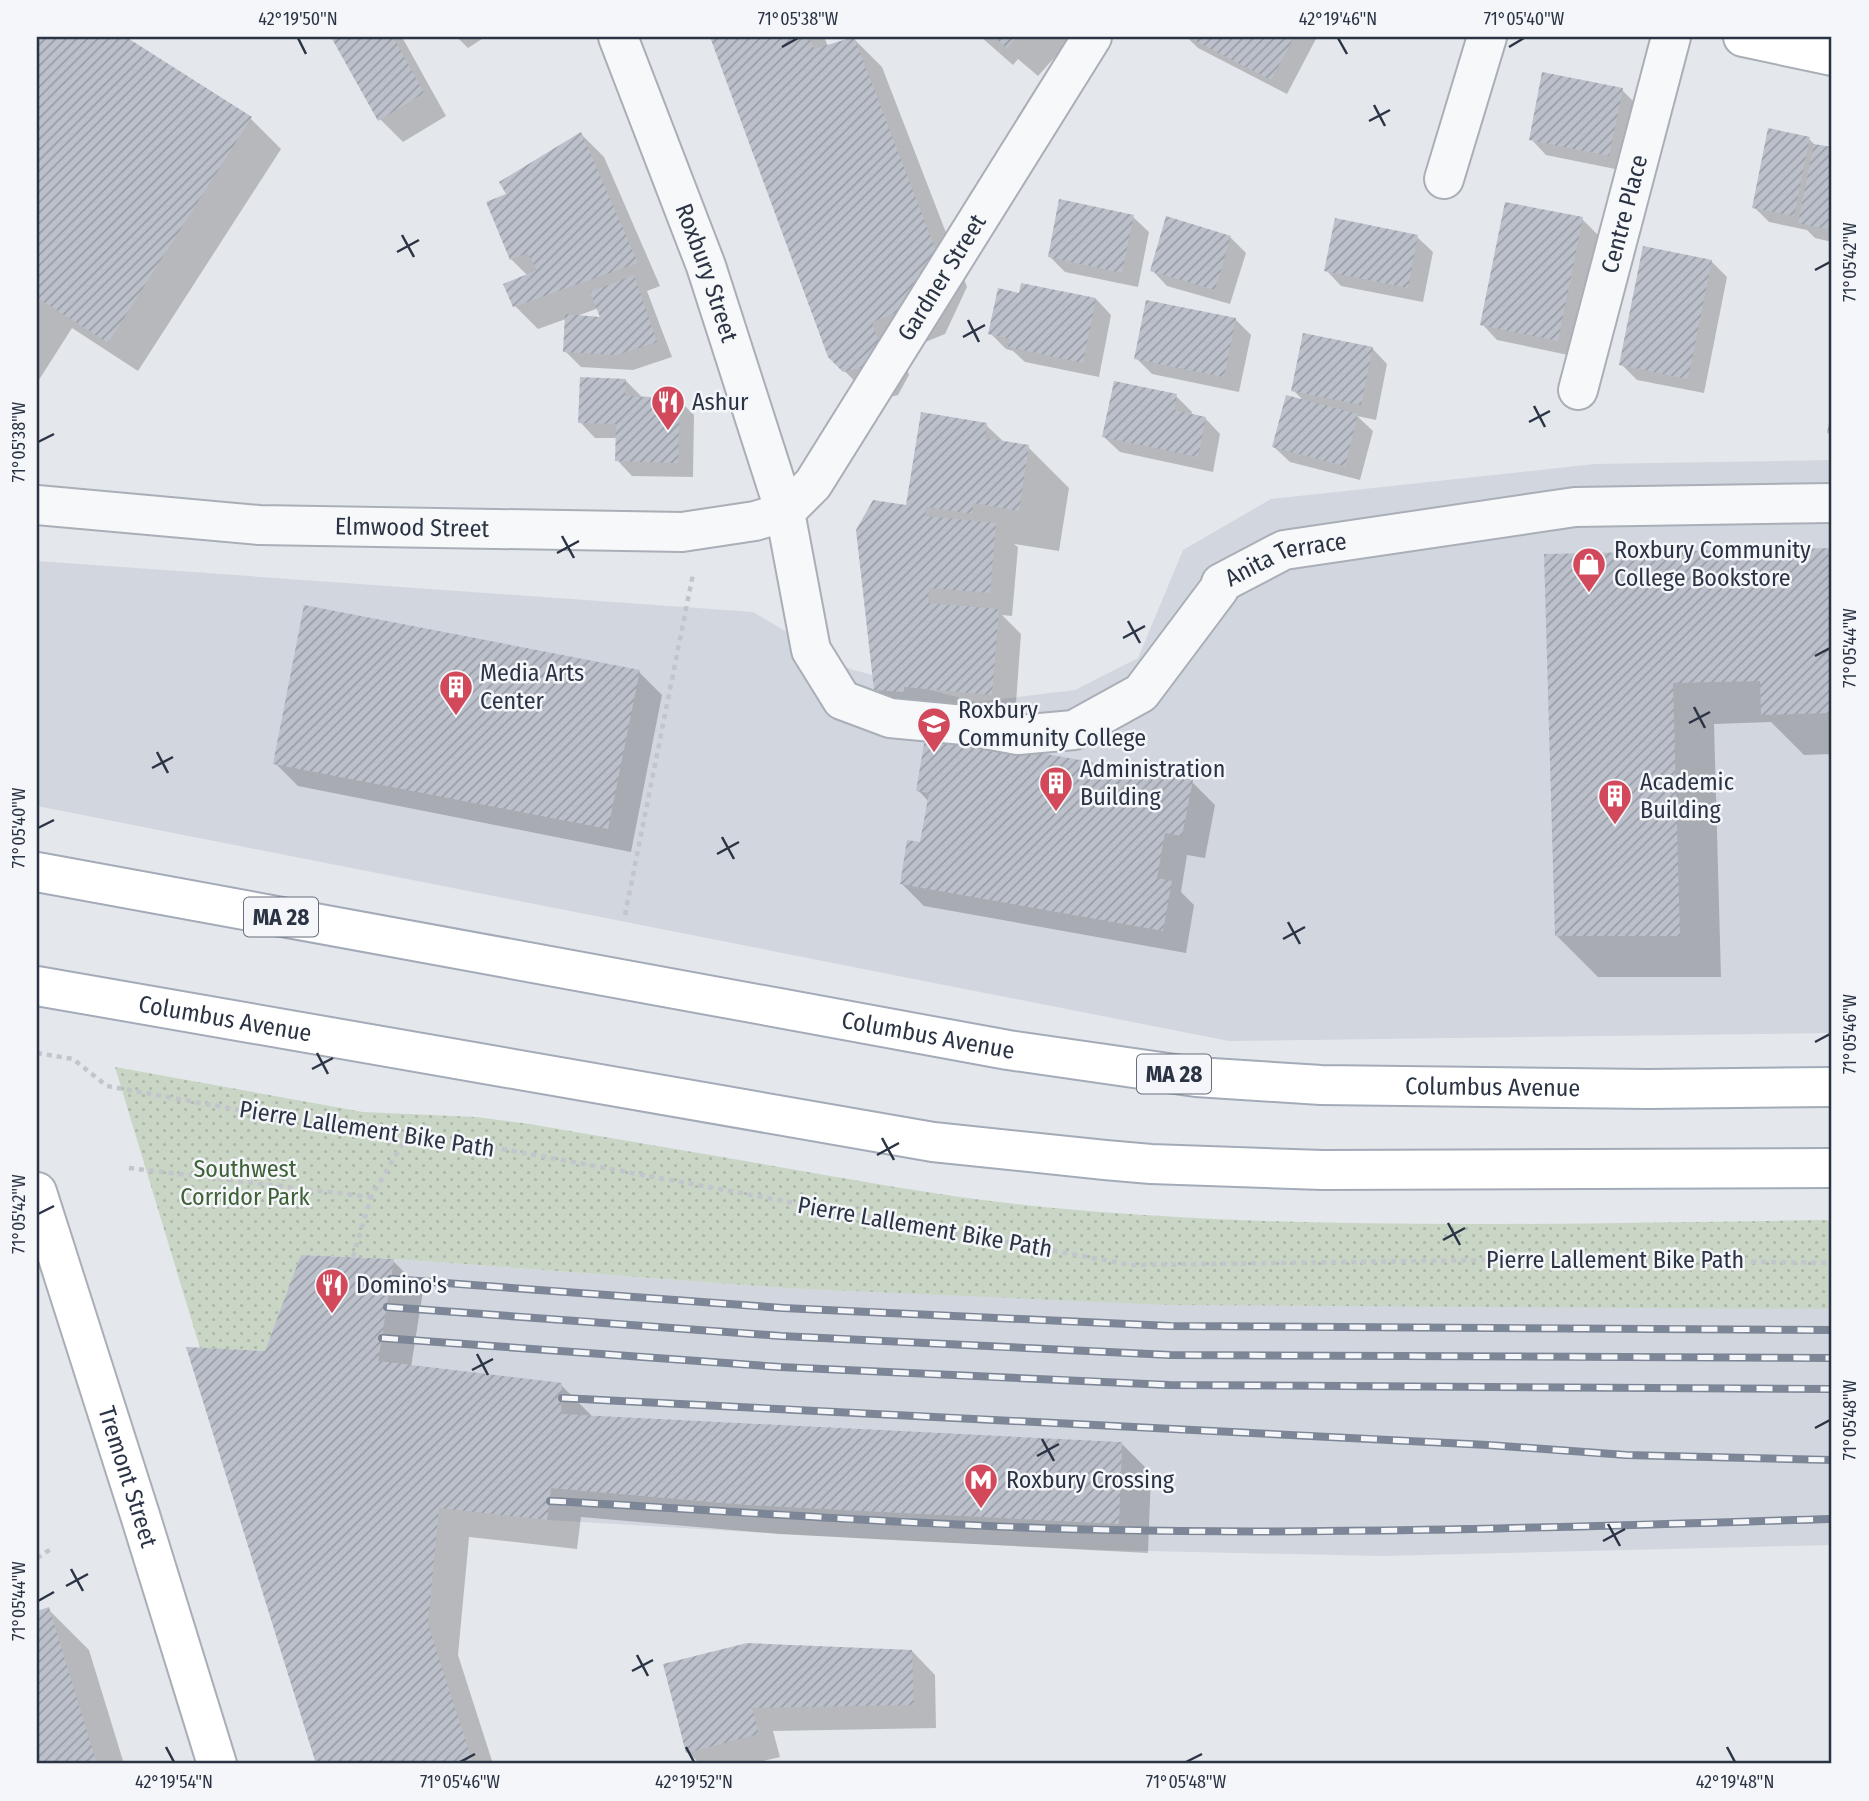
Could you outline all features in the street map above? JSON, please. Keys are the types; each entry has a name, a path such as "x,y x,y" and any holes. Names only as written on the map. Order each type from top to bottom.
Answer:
{"main road":[{"path":"1743,37 1832,56"},
{"name":"Columbus Avenue","path":"37,872 1008,1050 1196,1077 1321,1086 1634,1089 1832,1087"},
{"name":"Columbus Avenue","path":"37,986 933,1142 1068,1157 1151,1164 1323,1170 1832,1168"},
{"name":"Tremont Street","path":"37,1192 217,1764"}],"street":[{"name":"Roxbury Street","path":"618,37 706,265 785,512"},
{"name":"Gardner Street","path":"785,512 813,484 1092,37"},
{"path":"1444,180 1487,37"},
{"name":"Centre Place","path":"1578,390 1671,37"},
{"name":"Anita Terrace","path":"785,512 811,650 842,700 890,718 964,725 1018,735 1073,730 1141,693 1221,583 1284,550 1575,507 1832,503"},
{"name":"Elmwood Street","path":"37,505 259,525 682,532 755,521 785,512"}],"path":[{"path":"625,915 702,529"},
{"name":"Pierre Lallement Bike Path","path":"37,1053 73,1059 107,1086 361,1132 470,1143 1131,1265 1566,1259 1832,1263"},
{"path":"353,1257 371,1197 406,1138"},
{"path":"129,1168 371,1197"},
{"path":"37,1558 51,1549"}],"shaded area":[{"name":"Roxbury Community College","path":"1832,460 1832,1033 1229,1041 37,806 37,561 753,612 850,669 976,702 1075,690 1138,658 1183,550 1271,499 1595,464"},
{"path":"394,1259 785,1288 1832,1309 1832,1545 1381,1556 1103,1550 547,1520 551,1488 747,1505 1119,1524 1122,1442 561,1414 562,1384 378,1361"}],"green space":[{"name":"Southwest Corridor Park","path":"115,1067 363,1112 476,1117 530,1124 892,1186 1043,1207 1141,1215 1339,1223 1536,1224 1832,1220 1832,1309 1171,1305 785,1288 394,1259 302,1255 265,1351 200,1348"}],"building":[{"path":"37,37 126,37 252,117 108,343 41,300 37,307"},
{"path":"331,37 393,37 424,93 378,121"},
{"path":"710,37 809,37 814,49 854,37 938,256 916,305 872,322 879,344 869,366 843,372 828,357"},
{"path":"994,37 1017,37 1007,48"},
{"path":"1188,37 1294,37 1271,80"},
{"path":"1542,72 1623,88 1609,156 1529,140"},
{"path":"1768,128 1810,137 1794,216 1752,208"},
{"path":"581,132 638,263 513,307 503,284 537,270 527,253 510,260 486,202 506,194 499,182"},
{"path":"1814,144 1832,147 1832,230 1798,223"},
{"path":"1059,199 1134,215 1122,273 1048,257"},
{"path":"1505,202 1583,217 1558,341 1480,325"},
{"path":"1166,216 1231,236 1215,290 1150,271"},
{"path":"1335,218 1418,235 1408,288 1324,271"},
{"path":"1643,246 1712,260 1688,379 1619,365"},
{"path":"634,275 657,342 617,355 563,352 565,314 600,317 590,292"},
{"path":"1021,283 1096,298 1083,363 1008,347 1010,339 988,334 998,288 1019,293"},
{"path":"1146,300 1236,318 1224,377 1134,359"},
{"path":"1303,333 1373,347 1361,405 1291,391"},
{"path":"580,377 626,379 625,396 680,398 678,463 615,461 616,424 578,423"},
{"path":"1114,381 1177,394 1174,410 1206,417 1198,457 1102,437"},
{"path":"1286,395 1358,414 1345,466 1272,447"},
{"path":"1832,411 1832,434 1827,433"},
{"path":"921,412 987,423 985,438 1029,445 1019,511 973,503 972,514 926,507 925,516 996,523 990,593 929,588 928,603 999,609 992,695 904,687 904,692 874,690 856,530 873,500 906,505"},
{"name":"Academic Building","path":"1832,548 1832,713 1761,715 1760,681 1673,683 1680,936 1555,936 1544,554"},
{"name":"Media Arts Center","path":"304,605 640,670 608,829 273,764"},
{"name":"Administration Building","path":"926,733 1193,780 1182,836 1165,833 1157,878 1172,881 1163,931 900,884 907,840 920,842 929,793 916,791"},
{"name":"Roxbury Crossing","path":"301,1255 394,1259 378,1361 562,1383 561,1414 1122,1442 1119,1524 747,1505 551,1488 547,1520 439,1508 428,1624 473,1764 316,1764 186,1347 265,1351"},
{"path":"49,1607 97,1764 37,1764 37,1611"},
{"path":"747,1643 912,1650 914,1705 752,1708 759,1734 686,1753 663,1664"}],"railway":[{"path":"391,1279 783,1308 1170,1326 1832,1330"},
{"path":"387,1307 781,1336 1170,1355 1832,1358"},
{"path":"382,1338 780,1367 1169,1385 1832,1389"},
{"path":"562,1398 1488,1445 1626,1455 1832,1460"},
{"path":"550,1501 900,1522 1110,1530 1381,1531 1832,1519"}],"place":[{"name":"Ashur","path":"668,432"},
{"name":"Roxbury Community College Bookstore","path":"1589,594"},
{"name":"Media Arts Center","path":"456,717"},
{"name":"Roxbury Community College","path":"934,754"},
{"name":"Administration Building","path":"1056,813"},
{"name":"Academic Building","path":"1615,826"},
{"name":"Domino's","path":"332,1315"},
{"name":"Roxbury Crossing","path":"981,1510"}]}
